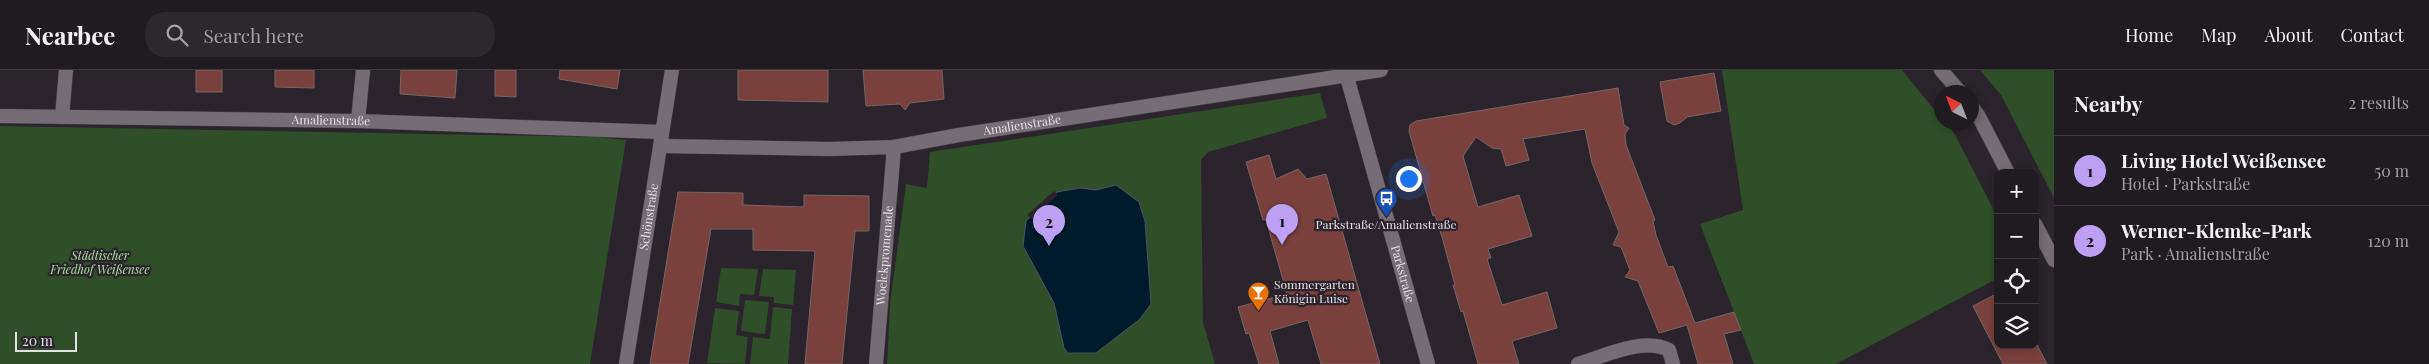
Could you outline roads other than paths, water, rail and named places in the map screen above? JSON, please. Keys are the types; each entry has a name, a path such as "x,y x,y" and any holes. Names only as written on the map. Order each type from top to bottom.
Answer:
{"street":[{"path":"62,117 66,70"},
{"path":"358,121 363,70"},
{"name":"Schönstraße","path":"626,364 672,70"},
{"name":"Amalienstraße","path":"0,116 358,121 829,149 894,147 1346,72 1381,70"},
{"path":"1942,70 1954,85"},
{"name":"Parkstraße","path":"1346,72 1428,364"},
{"path":"1979,117 2006,169"},
{"name":"Woelckpromenade","path":"876,364 894,147"},
{"path":"2039,232 2054,260"},
{"path":"1578,364 1645,344 1659,345 1669,350 1673,364"}],"water":[{"path":"1116,185 1139,202 1145,221 1151,304 1140,319 1096,353 1068,353 1064,348 1054,303 1023,246 1026,221 1057,192 1080,188 1096,190"}],"place":[{"name":"Parkstraße/Amalienstraße","path":"1386,217"},
{"name":"Living Hotel Weißensee","path":"1282,245"},
{"name":"Werner-Klemke-Park","path":"1049,246"},
{"name":"Sommergarten Königin Luise","path":"1258,311"}],"park label":[{"name":"Städtischer Friedhof Weißensee","path":"100,263"}]}
